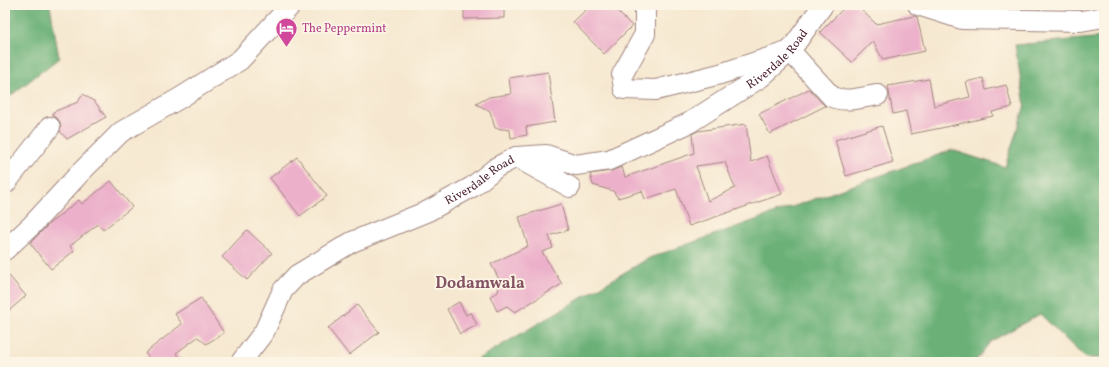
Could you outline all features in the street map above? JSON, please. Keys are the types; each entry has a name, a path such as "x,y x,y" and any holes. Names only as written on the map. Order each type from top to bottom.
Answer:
{"street":[{"path":"5,250 32,225 80,173 121,132 180,98 240,60 291,5"},
{"path":"644,5 646,9 645,34 622,75 624,89 656,90 720,74 790,51 832,97 839,100 845,100 878,94"},
{"name":"Riverdale Road","path":"241,362 264,332 283,290 297,275 352,242 428,212 472,187 497,167 516,157 546,155 576,165 609,160 688,123 761,77 790,51 823,5"},
{"path":"918,5 962,19 1081,21 1104,17"},
{"path":"5,184 50,128"},
{"path":"516,157 570,187"}],"green space":[{"path":"5,5 50,5 59,58 5,100"},
{"path":"1104,37 1104,358 1085,358 1040,314 990,342 975,362 473,362 649,258 952,150 1005,167 1025,105 1015,45"}],"building":[{"path":"464,5 504,5 504,18 464,19"},
{"path":"591,5 611,5 632,26 604,54 573,22"},
{"path":"847,5 856,5 876,24 914,16 917,17 925,51 883,60 873,41 852,62 820,32"},
{"path":"548,72 555,122 526,127 527,135 511,138 510,130 495,128 490,111 476,104 489,97 511,94 509,78"},
{"path":"983,78 986,90 1006,85 1012,107 992,112 993,116 911,134 906,111 893,114 888,86 929,79 934,106 970,97 966,82"},
{"path":"809,89 825,106 770,134 759,114"},
{"path":"83,94 95,102 106,117 67,139 60,131 60,122 53,116 53,112 78,102"},
{"path":"746,124 751,162 767,156 782,194 689,226 676,189 645,199 642,191 618,198 613,191 593,185 590,174 611,171 622,167 625,177 694,153 692,134 698,131","holes":["725,162 735,188 708,201 696,166"]},
{"path":"882,126 893,162 846,176 835,140"},
{"path":"297,157 327,196 300,216 270,178"},
{"path":"111,181 132,207 103,230 98,224 70,246 74,251 51,269 30,243 50,223 79,200 82,204"},
{"path":"561,204 568,230 549,236 553,248 542,252 562,284 515,312 507,306 497,311 490,296 498,292 500,281 491,264 528,246 519,217"},
{"path":"247,230 272,253 247,280 222,257"},
{"path":"5,271 26,296 5,314"},
{"path":"201,298 224,333 206,344 198,337 176,353 183,362 152,362 145,353 182,324 175,314"},
{"path":"459,302 466,315 471,312 477,325 460,334 447,309"},
{"path":"357,305 379,332 349,355 328,328"}],"place":[{"name":"The Peppermint","path":"286,48"}],"district":[{"name":"Dodamwala","path":"480,282"}]}
